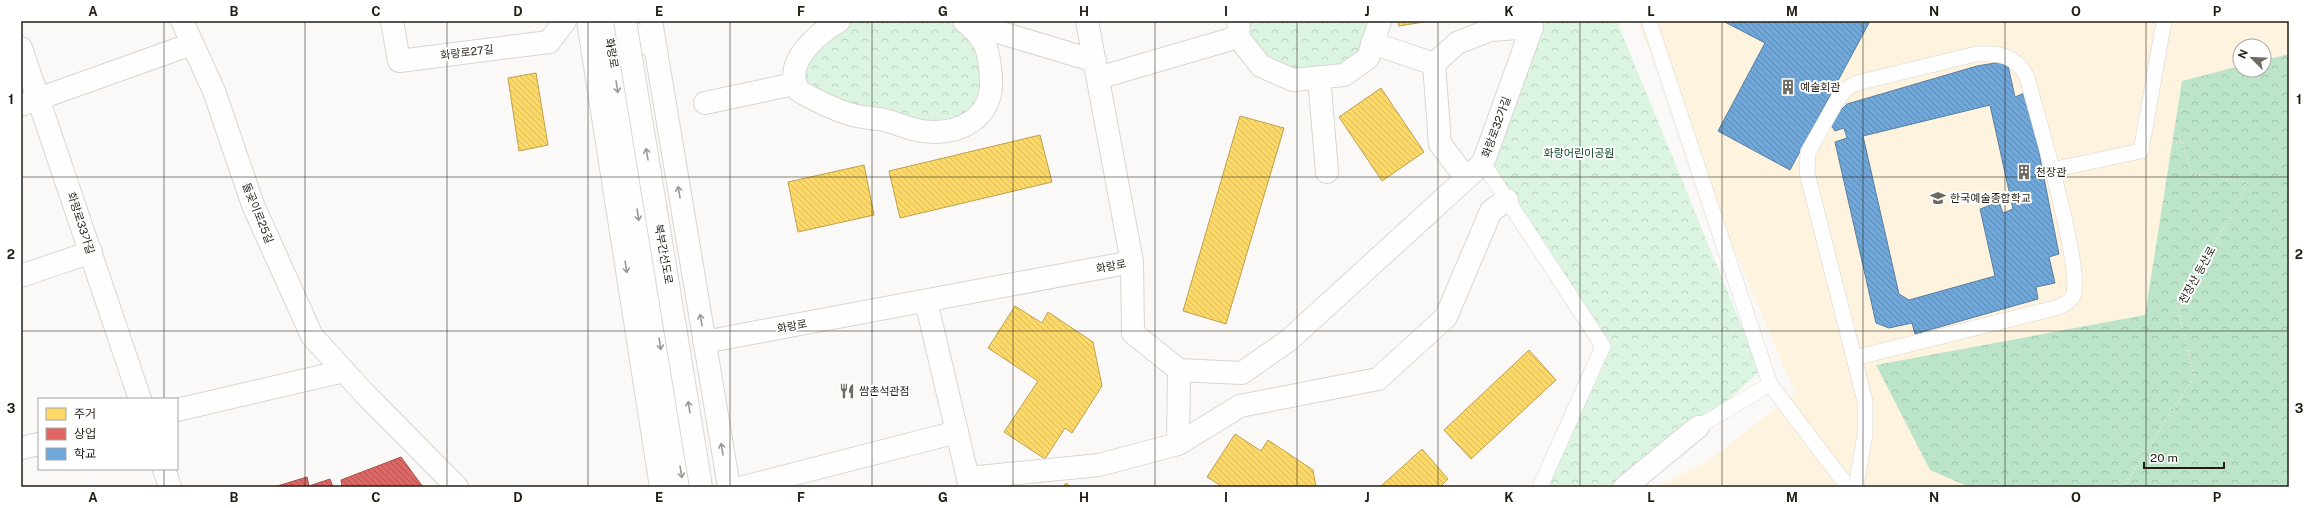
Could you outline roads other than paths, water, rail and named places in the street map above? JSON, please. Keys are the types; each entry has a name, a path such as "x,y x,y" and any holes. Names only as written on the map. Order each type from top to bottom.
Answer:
{"main road":[{"name":"돌곶이로25길","path":"182,21 214,91 253,204 312,336 457,487"},
{"name":"화랑로27길","path":"392,21 399,61 549,42 565,21"},
{"path":"588,21 661,487"},
{"name":"화랑로","path":"606,21 683,487"},
{"name":"북부간선도로","path":"625,21 702,487"},
{"path":"651,21 654,48 729,487"},
{"path":"839,21 803,50 793,75 794,84 799,91 809,97 857,116 884,120 910,129 948,132 972,124 988,103 992,92 989,52 984,41 965,21"},
{"path":"965,21 1096,69 1239,29 1261,66 1293,80 1344,75 1368,58 1380,21"},
{"path":"1087,21 1132,262"},
{"path":"1434,64 1457,43 1490,30 1532,24"},
{"name":"화랑로32가길","path":"1179,370 1242,373 1290,340 1483,163 1532,24"},
{"path":"612,56 625,28 654,48"},
{"path":"1372,43 1434,64"},
{"path":"30,101 192,44"},
{"name":"화랑로33가길","path":"21,48 30,101 91,252 140,398"},
{"path":"1434,64 1440,144 1466,178"},
{"path":"1319,77 1327,172"},
{"path":"705,103 794,84"},
{"path":"926,301 969,482 1099,465 1178,444 1240,406 1378,379 1446,317 1491,211 1507,200"},
{"path":"21,276 91,252"},
{"name":"화랑로","path":"704,342 1132,262 1133,333 1179,370"},
{"path":"1178,444 1179,370"},
{"path":"178,410 344,371"},
{"path":"1625,487 1698,427"},
{"path":"744,487 957,432"},
{"path":"21,448 38,444"},
{"path":"164,470 170,487"}],"lane":[{"path":"1649,21 1770,384 1848,487"},
{"path":"2051,170 2141,151 2164,21"},
{"path":"1854,358 2066,303 2072,296 2074,289 2071,244 2027,77 2021,66 2013,60 1989,54 1976,54 1857,83 1846,89 1839,97 1808,152 1806,160 1807,173 1854,358 1865,401 1866,418 1856,487"},
{"path":"1483,163 1603,346 1540,487"},
{"path":"1698,427 1770,384"}],"place":[{"name":"예술회관","path":"1788,87"},
{"name":"천장관","path":"2024,172"},
{"name":"한국예술종합학교","path":"1938,198"},
{"name":"쌈촌석관점","path":"847,391"}],"park label":[{"name":"화랑어린이공원","path":"1579,153"}]}
